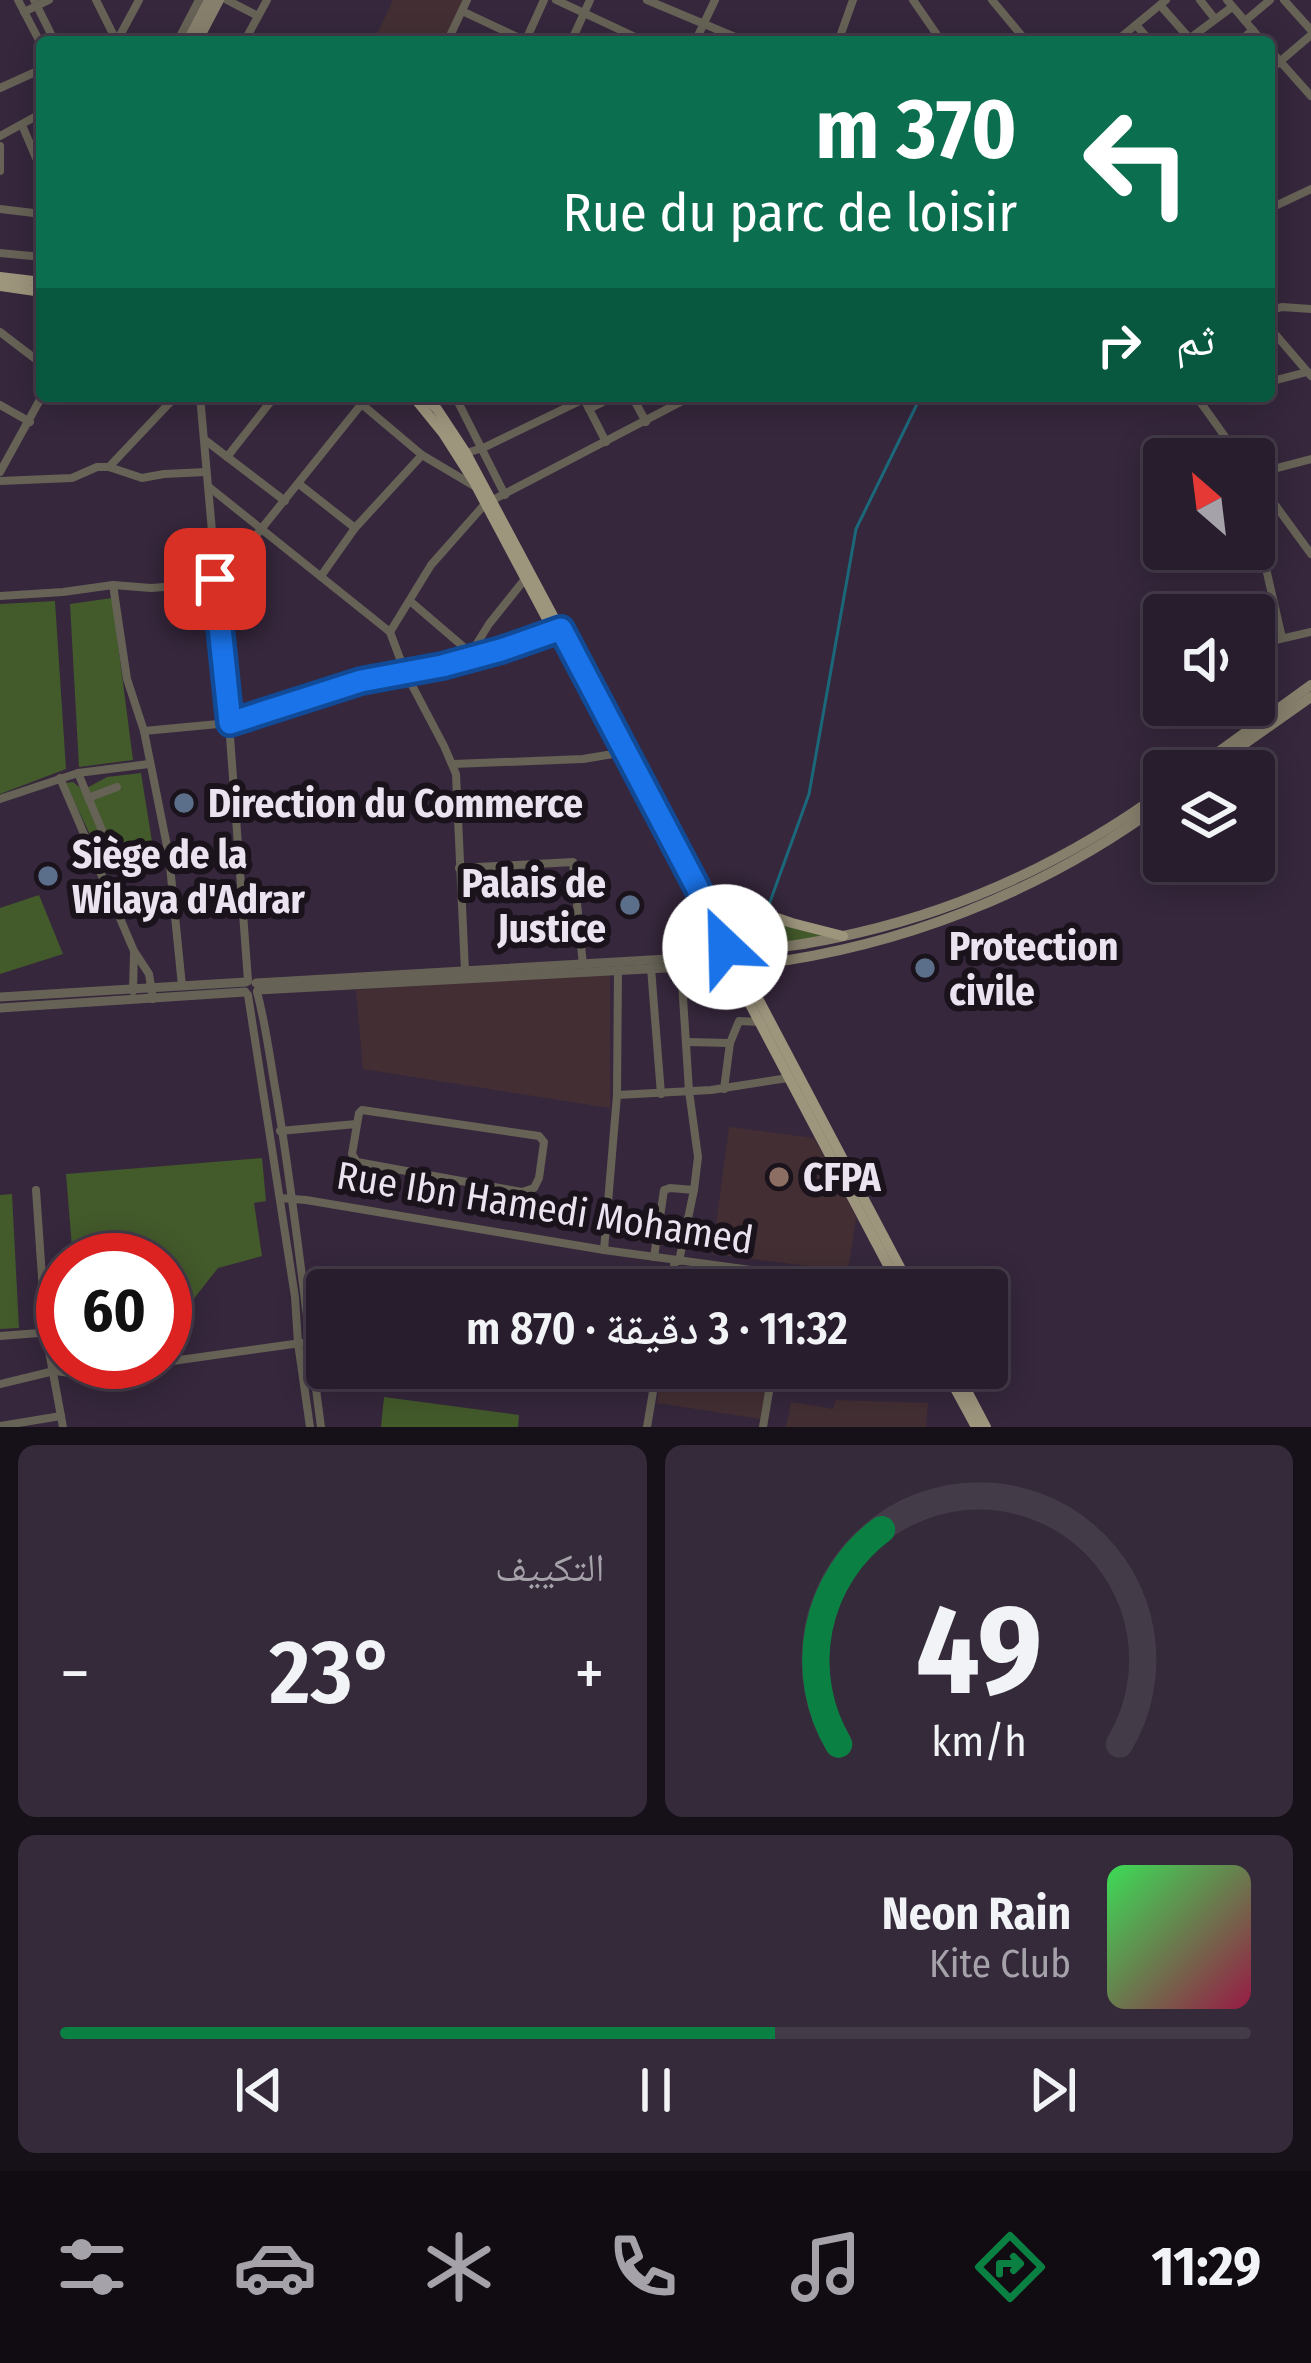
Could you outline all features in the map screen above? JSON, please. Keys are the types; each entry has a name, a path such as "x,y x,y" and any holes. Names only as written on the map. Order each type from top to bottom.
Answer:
{"main road":[{"path":"190,36 208,0"},
{"path":"200,36 223,0"},
{"path":"0,282 36,282"},
{"path":"0,282 36,291"},
{"path":"418,402 489,502 699,891 743,991 890,1269"},
{"path":"430,402 466,453 525,579 641,788 708,924 752,987 901,1269"},
{"path":"1221,750 1311,685"},
{"path":"1236,750 1311,697"},
{"path":"883,933 1038,870 1143,805"},
{"path":"752,987 752,972 765,963 929,926 1057,871 1143,818"},
{"path":"699,891 844,942"},
{"path":"683,962 706,944 708,924"},
{"path":"731,959 844,942"},
{"path":"731,959 765,963"},
{"path":"955,1389 976,1427"},
{"path":"966,1389 986,1427"}],"street":[{"path":"18,0 37,36"},
{"path":"24,12 49,0"},
{"path":"96,0 117,36"},
{"path":"121,36 139,0"},
{"path":"180,36 199,0"},
{"path":"223,0 258,16"},
{"path":"247,36 267,0"},
{"path":"450,36 466,0"},
{"path":"529,36 544,0"},
{"path":"556,0 631,36"},
{"path":"574,36 590,0"},
{"path":"647,0 670,4 731,36"},
{"path":"697,36 715,0"},
{"path":"839,36 854,0"},
{"path":"913,0 938,36"},
{"path":"992,0 1022,36"},
{"path":"1200,0 1215,19"},
{"path":"1245,21 1270,0"},
{"path":"1275,66 1311,33 1284,0"},
{"path":"1122,36 1163,2 1184,36"},
{"path":"36,3 52,36"},
{"path":"1192,36 1230,3 1258,36"},
{"path":"461,10 514,36"},
{"path":"1136,25 1146,36"},
{"path":"1245,36 1252,30"},
{"path":"616,36 618,31"},
{"path":"1275,56 1311,97"},
{"path":"0,87 36,72"},
{"path":"0,136 36,116"},
{"path":"22,124 36,158"},
{"path":"0,146 0,172"},
{"path":"1275,206 1311,189"},
{"path":"0,209 36,213"},
{"path":"0,253 36,256"},
{"path":"1275,309 1311,309"},
{"path":"0,332 36,359"},
{"path":"1275,334 1309,374 1275,381"},
{"path":"39,402 0,476 72,478 97,467 142,478 206,472"},
{"path":"109,467 170,402"},
{"path":"201,402 251,988 295,1297 321,1427"},
{"path":"227,457 269,402"},
{"path":"0,596 215,581 363,402"},
{"path":"367,402 422,455 476,487"},
{"path":"458,402 506,494"},
{"path":"466,453 575,402"},
{"path":"585,402 606,442"},
{"path":"589,410 604,402"},
{"path":"635,402 646,422"},
{"path":"663,402 667,410"},
{"path":"390,632 430,565 489,502 681,402"},
{"path":"1200,402 1226,438"},
{"path":"0,405 30,422"},
{"path":"204,440 285,501"},
{"path":"321,576 355,528 422,455"},
{"path":"1275,469 1311,459"},
{"path":"299,484 355,528"},
{"path":"208,487 390,632 405,672 453,764 465,975"},
{"path":"1275,504 1311,554"},
{"path":"1266,570 1282,638"},
{"path":"473,655 489,624 525,579"},
{"path":"113,585 127,679 144,731 169,856 182,986"},
{"path":"410,602 473,655"},
{"path":"144,731 230,723 361,681 442,666 557,631"},
{"path":"1275,640 1311,632"},
{"path":"453,764 583,759 619,753"},
{"path":"0,799 77,773 149,764"},
{"path":"77,773 109,847"},
{"path":"60,778 148,974 152,994"},
{"path":"88,798 117,787"},
{"path":"459,868 572,861 583,968"},
{"path":"133,995 134,951"},
{"path":"0,997 133,995 731,959"},
{"path":"618,966 651,968 683,962"},
{"path":"675,1269 694,1190 697,1136 689,1091 683,962"},
{"path":"604,1250 617,1095 618,966"},
{"path":"651,968 661,1094"},
{"path":"152,994 182,986 216,989"},
{"path":"251,988 278,1106 306,1296 303,1342 310,1427"},
{"path":"0,1008 133,995"},
{"path":"724,1089 730,1043 740,1020 760,1022"},
{"path":"687,1042 730,1043"},
{"path":"617,1095 724,1089 790,1078"},
{"path":"266,1107 278,1106"},
{"path":"365,1110 539,1136 544,1142 539,1178 534,1188 522,1192 357,1162 352,1154 356,1124 358,1113 365,1110"},
{"path":"269,1132 356,1124"},
{"path":"36,1190 39,1233"},
{"path":"654,1257 664,1190 694,1190"},
{"name":"Rue Ibn Hamedi Mohamed","path":"280,1198 743,1269"},
{"path":"0,1336 36,1333"},
{"path":"192,1358 303,1342"},
{"path":"0,1384 36,1375"},
{"path":"57,1389 63,1427"},
{"path":"647,1427 653,1389"},
{"path":"763,1427 769,1389"},
{"path":"0,1426 62,1415"}],"shaded area":[{"path":"393,0 464,0 448,36 376,36"},
{"path":"610,973 610,1108 363,1069 356,990"},
{"name":"CFPA","path":"729,1127 814,1138 856,1217 848,1269 712,1254"},
{"path":"659,1389 766,1389 761,1419 657,1403"},
{"path":"836,1400 928,1403 926,1427 786,1427 791,1402 833,1409"}],"green space":[{"path":"112,598 133,760 79,767 70,604"},
{"path":"55,601 66,769 0,794 0,604"},
{"path":"141,773 153,848 99,853 65,783 73,782 83,790 107,777"},
{"path":"39,895 63,954 0,974 0,908"},
{"path":"705,896 756,918 832,936 757,945 737,941"},
{"path":"262,1158 266,1201 254,1203 262,1256 218,1268 192,1301 192,1233 71,1233 66,1174"},
{"path":"12,1194 19,1328 0,1329 0,1195"},
{"path":"384,1397 519,1415 518,1427 381,1427"}],"waterway":[{"path":"766,913 809,794 856,529 918,402"}],"place":[{"name":"Direction du Commerce","path":"184,803"},
{"name":"Siège de la Wilaya d'Adrar","path":"48,876"},
{"name":"Palais de Justice","path":"630,905"},
{"name":"Protection civile","path":"925,968"},
{"name":"CFPA","path":"779,1177"}],"route":[{"path":"215,579 230,723 361,681 442,666 561,629 732,946 725,947"}]}
